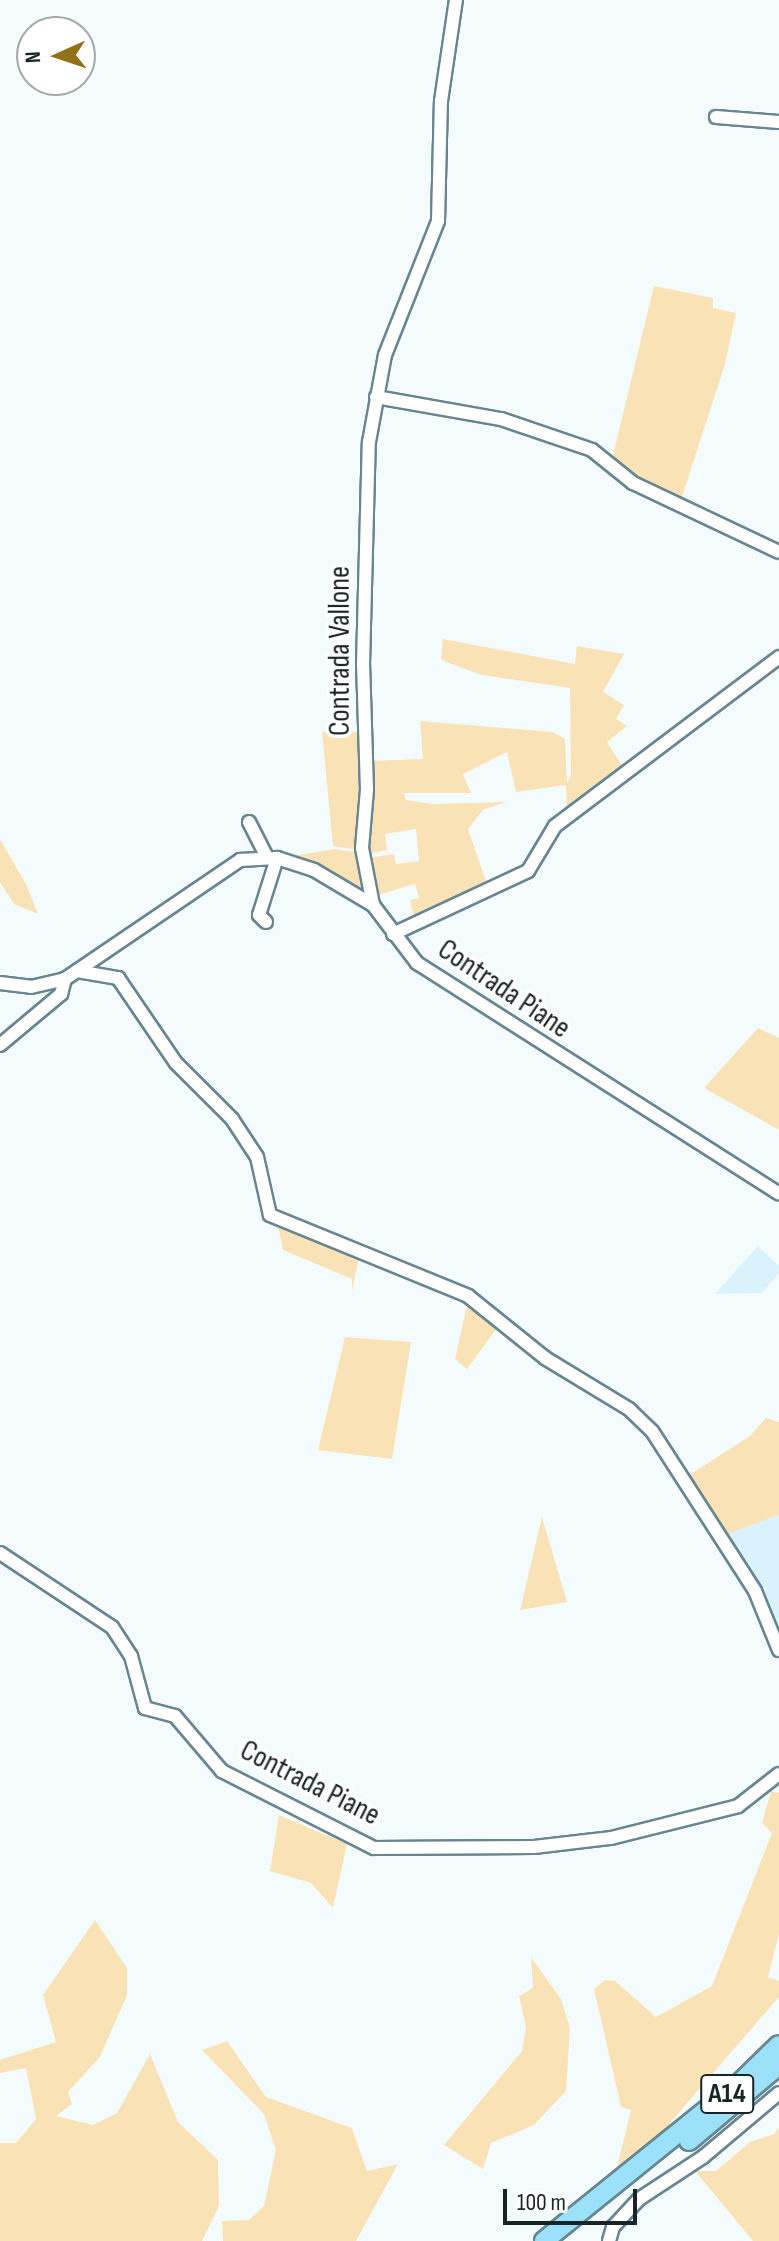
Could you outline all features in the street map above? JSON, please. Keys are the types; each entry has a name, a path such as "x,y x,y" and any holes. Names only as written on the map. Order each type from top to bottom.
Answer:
{"highway":[{"name":"A14","path":"563,2241 674,2145 779,2045"},
{"name":"A14","path":"544,2241 779,2065"}],"street":[{"name":"Contrada Vallone","path":"373,905 362,848 367,790 363,664 366,484 376,397 385,355 438,221 441,101 456,0"},
{"path":"716,117 779,122"},
{"path":"376,397 501,419 592,450 633,483 779,552"},
{"path":"393,934 528,871 555,826 779,657"},
{"path":"249,822 272,857 259,915 266,922"},
{"path":"0,983 31,987 65,979 240,860 272,857"},
{"name":"Contrada Piane","path":"272,857 314,870 373,905 417,963 492,1015 779,1194"},
{"path":"77,971 118,978 176,1063 232,1119 257,1157 270,1215 468,1296 545,1358 629,1409 652,1431 755,1591 779,1650"},
{"path":"0,1045 61,994 65,979"},
{"name":"Contrada Piane","path":"0,1553 112,1627 131,1656 145,1708 175,1716 222,1771 374,1848 534,1847 611,1838 738,1806 779,1774"},
{"path":"609,2241 613,2227 639,2199 703,2157 779,2093"}],"shaded area":[{"path":"654,286 713,298 713,308 736,313 725,364 679,506 626,477 612,459"},
{"path":"443,639 575,664 577,646 624,654 603,692 624,705 616,719 627,726 607,742 625,770 567,814 566,785 516,792 507,752 463,774 471,793 404,793 406,800 432,804 506,802 483,810 468,829 489,890 415,921 410,900 419,898 415,884 378,895 369,858 394,854 396,864 419,861 416,829 385,834 387,850 367,854 372,761 423,759 420,721 553,732 565,739 567,783 571,775 570,688 482,675 446,662 441,659"},
{"path":"322,732 363,732 359,850 333,846"},
{"path":"0,839 27,886 38,914 14,904 0,882"},
{"path":"335,849 359,853 367,891 287,857"},
{"path":"758,1028 779,1038 779,1130 704,1088"},
{"path":"277,1220 360,1253 352,1291 352,1279 283,1250"},
{"path":"758,1246 779,1266 779,1273 762,1293 715,1294"},
{"path":"468,1301 500,1324 467,1369 455,1359"},
{"path":"345,1337 411,1342 392,1459 318,1450"},
{"path":"766,1418 779,1422 779,1515 722,1536 685,1478 750,1436"},
{"path":"779,1515 779,1642 722,1536"},
{"path":"542,1517 567,1602 520,1610"},
{"path":"771,1791 779,1793 779,1934 768,1977 779,1981 779,1997 670,2123 671,2130 615,2175 631,2110 621,2107 594,1989 605,1980 615,1981 656,2017 712,1986 772,1833 762,1823"},
{"path":"279,1815 347,1844 333,1908 311,1883 270,1871"},
{"path":"95,1920 127,1968 127,1995 100,2057 68,2092 72,2104 56,2116 93,2125 117,2113 150,2054 178,2122 218,2160 219,2206 202,2241 0,2241 0,2143 16,2143 36,2119 26,2068 0,2073 0,2060 56,2042 43,1995"},
{"path":"531,1957 561,1999 570,2028 566,2091 534,2125 491,2143 483,2169 444,2145 522,2051 526,2027 519,1996 533,1988"},
{"path":"227,2041 266,2097 352,2128 367,2171 398,2164 356,2241 223,2241 222,2221 249,2220 264,2206 276,2150 264,2114 202,2050"},
{"path":"779,2127 779,2241 753,2241 695,2171 716,2171 750,2142 774,2134"}]}
